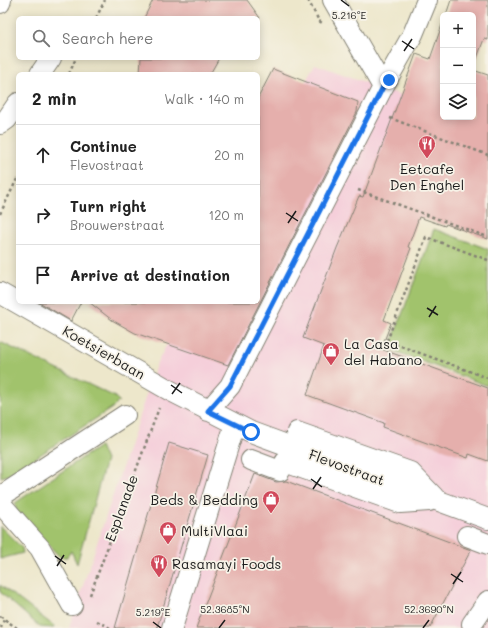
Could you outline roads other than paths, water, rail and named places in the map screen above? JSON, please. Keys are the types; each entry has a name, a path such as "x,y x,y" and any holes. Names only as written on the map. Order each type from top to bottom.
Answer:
{"street":[{"path":"333,0 383,87"},
{"path":"208,411 230,386 383,87 413,34 427,0"},
{"path":"41,72 50,60"},
{"path":"0,124 7,119 16,107"},
{"name":"Koetsierbaan","path":"0,293 16,302"},
{"name":"Koetsierbaan","path":"19,304 208,411"},
{"name":"Flevostraat","path":"208,411 251,432 488,519"},
{"path":"0,497 125,415"},
{"path":"172,628 235,424"},
{"path":"297,432 410,472 437,500"},
{"path":"251,460 283,466 400,503 437,500"},
{"path":"0,503 40,548 80,602"},
{"path":"467,536 488,544"},
{"path":"472,624 488,601"}],"place":[{"name":"Eetcafe Den Enghel","path":"427,159"},
{"name":"La Casa del Habano","path":"331,366"},
{"name":"Beds & Bedding","path":"271,514"},
{"name":"MultiVlaai","path":"168,545"},
{"name":"Rasamayi Foods","path":"159,578"}]}
